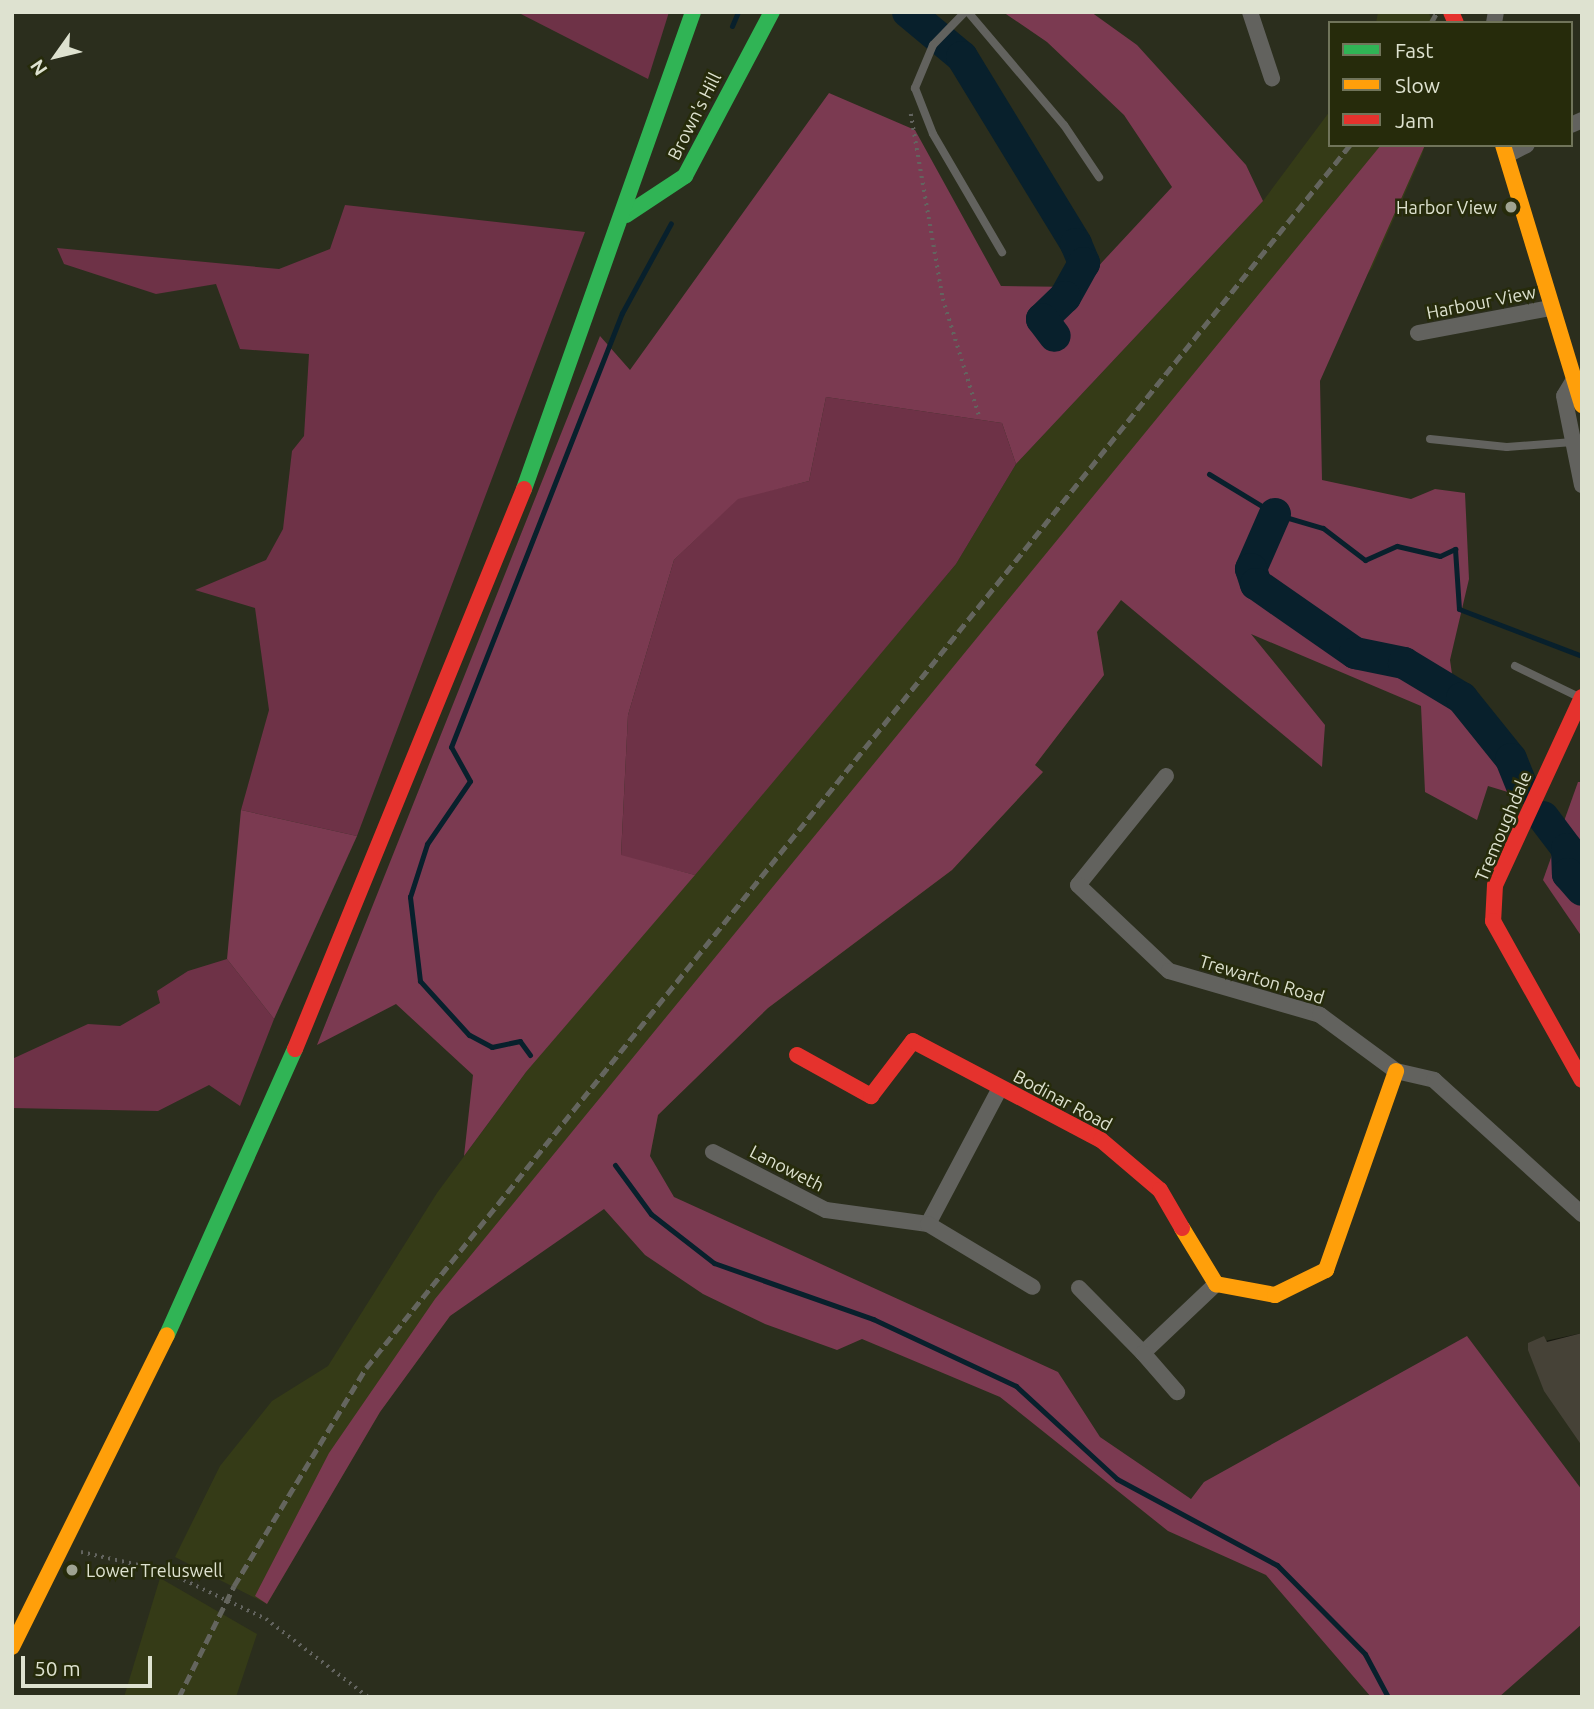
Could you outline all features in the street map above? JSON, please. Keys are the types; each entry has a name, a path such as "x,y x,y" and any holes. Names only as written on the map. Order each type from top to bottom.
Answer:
{"street":[{"path":"12,1647 64,1551 235,1191 348,932 510,528 626,215 693,12"},
{"name":"Brown's Hill","path":"626,215 685,176 772,12"},
{"path":"1250,12 1272,78"},
{"path":"1505,150 1550,308 1582,405"},
{"name":"Harbour View","path":"1418,333 1550,308"},
{"path":"1573,380 1564,397 1582,485"},
{"name":"Tremoughdale","path":"1582,698 1495,885 1493,921 1582,1080"},
{"name":"Trewarton Road","path":"1166,776 1078,885 1169,971 1320,1015 1396,1071 1434,1080 1582,1214"},
{"name":"Bodinar Road","path":"797,1055 871,1096 913,1041 1101,1140 1160,1190 1216,1284"},
{"path":"1143,1353 1216,1284 1275,1295 1326,1270 1396,1071"},
{"path":"928,1224 1000,1088"},
{"name":"Lanoweth","path":"713,1152 826,1210 928,1224 1033,1287"},
{"path":"1079,1288 1177,1392"}],"lane":[{"path":"1002,252 933,134 915,88 933,45 967,12 1064,125 1099,177"},
{"path":"1430,439 1507,447 1573,442"},
{"path":"1515,666 1582,698"}],"path":[{"path":"915,88 910,119 943,299 979,415"},
{"path":"64,1551 101,1553 165,1571 266,1619 368,1697"}],"shaded area":[{"path":"517,12 669,12 648,79"},
{"path":"1003,12 1091,12 1137,45 1246,165 1263,201 1016,464 1002,423 826,397 809,481 738,499 674,560 628,715 621,855 695,875 526,1072 464,1156 473,1075 396,1004 317,1045 600,336 630,370 829,93 915,130 1001,286 1079,287 1172,187 1124,115 1047,42"},
{"path":"1378,12 1428,12 1433,21 1376,21"},
{"path":"1328,114 1328,147 1424,147 1372,268 1097,632 1104,675 1035,765 1043,772 952,870 768,1008 658,1115 650,1156 450,1316 380,1412 267,1604 175,1557 220,1466 272,1401 328,1366 437,1193 526,1072 956,564 1016,464 1263,201"},
{"path":"1379,147 1424,147 1320,381 1322,480 1411,499 1435,489 1465,493 1469,579 1450,660 1453,681 1526,778 1521,796 1488,786 1477,820 1425,792 1421,706 1251,634 1325,725 1322,767 1121,600 1097,632 1104,675 1035,765 1043,772 952,870 768,1008 658,1115 650,1156 674,1197 1058,1372 1100,1437 1191,1499 1204,1482 1467,1336 1582,1490 1582,1624 1499,1697 1371,1697 1266,1575 1168,1531 1000,1397 862,1339 837,1350 765,1324 703,1294 645,1255 604,1209 450,1316 380,1412 267,1604 255,1596 329,1453 435,1299"},
{"path":"345,205 585,232 357,836 241,810 269,710 255,608 195,590 266,560 283,529 292,451 304,436 309,354 240,349 216,284 156,294 64,264 57,248 279,269 330,249"},
{"path":"826,397 1002,423 1016,464 956,564 695,875 621,856 628,715 674,560 738,498 809,481"},
{"path":"1578,782 1582,782 1582,937 1543,880"},
{"path":"241,810 357,836 274,1019 227,959"},
{"path":"227,959 274,1019 240,1106 209,1085 158,1111 12,1108 12,1059 88,1024 120,1026 160,1003 157,991 188,971"},
{"path":"160,1578 257,1634 236,1697 124,1697"}],"building":[{"path":"1582,1333 1582,1446 1544,1391 1528,1350 1528,1343 1544,1336 1547,1342"}],"waterway":[{"path":"732,26 738,12"},
{"path":"908,12 962,57 1076,244 1084,263 1065,297 1042,319 1055,336"},
{"path":"530,1055 520,1041 492,1047 469,1035 420,981 410,897 427,844 470,781 451,747 622,313 671,223"},
{"path":"1209,474 1275,514 1323,528 1365,560 1397,546 1440,556 1455,549 1459,609 1582,656"},
{"path":"1275,514 1251,569 1256,584 1355,653 1404,663 1462,698 1511,759 1523,788"},
{"path":"1543,817 1567,849 1568,874 1582,890"},
{"path":"615,1165 651,1214 714,1263 873,1319 1016,1386 1117,1479 1277,1565 1365,1654 1388,1697"}],"railway":[{"path":"1432,21 1437,12"},
{"path":"179,1697 234,1586 366,1368 1348,147"}],"traffic: fast":[{"path":"524,489 693,12"},
{"path":"626,215 685,176 772,12"},
{"path":"167,1335 295,1049"}],"traffic: slow":[{"path":"1504,147 1582,405"},
{"path":"1182,1228 1216,1284 1275,1295 1326,1270 1396,1071"},
{"path":"12,1647 167,1335"}],"traffic: jam":[{"path":"1451,12 1455,21"},
{"path":"295,1049 524,489"},
{"path":"1582,697 1495,885 1493,921 1582,1080"},
{"path":"797,1055 871,1096 913,1041 1101,1140 1160,1190 1182,1228"}],"place":[{"name":"Harbor View","path":"1511,207"},
{"name":"Lower Treluswell","path":"72,1570"}]}
